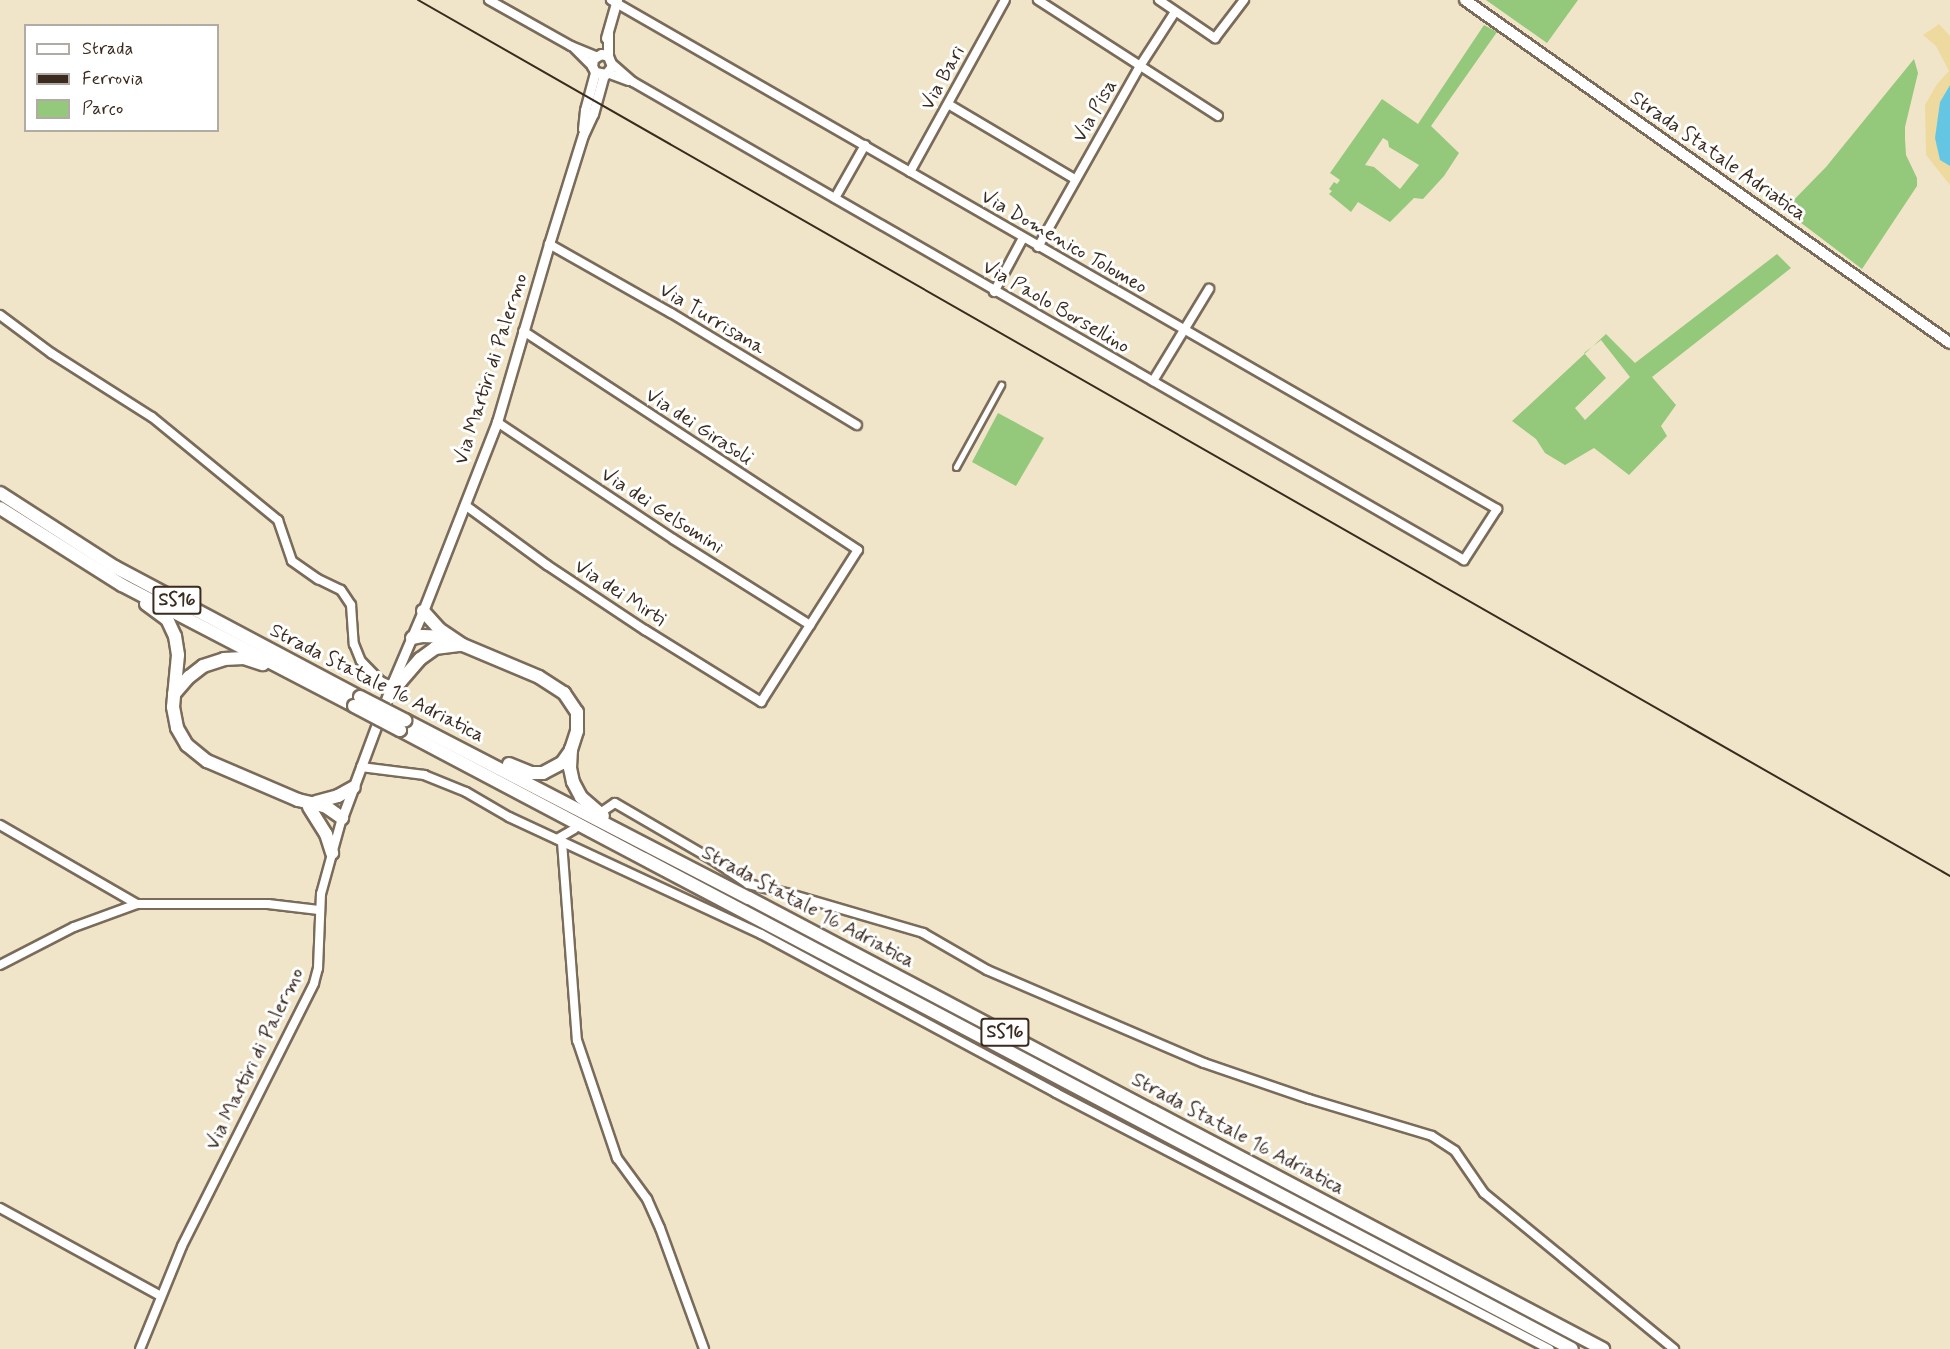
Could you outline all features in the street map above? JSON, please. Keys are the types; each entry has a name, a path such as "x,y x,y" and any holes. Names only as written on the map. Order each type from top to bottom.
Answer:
{"highway":[{"name":"Strada Statale 16 Adriatica","path":"0,493 115,567 357,702 1572,1349"},
{"name":"Strada Statale 16 Adriatica","path":"0,508 99,571 295,674 357,702"},
{"name":"SS16","path":"99,571 167,619 175,636 178,655 174,695 177,728 188,745 207,761 310,805 324,817 342,818"},
{"name":"SS16","path":"423,611 450,637 463,645 539,677 564,693 577,712 577,731 571,749 562,763 552,769 531,773 448,734 427,730"},
{"path":"412,638 450,637"},
{"name":"SS16","path":"412,638 435,648 463,645"},
{"path":"391,686 400,682 420,659 435,648"},
{"name":"SS16","path":"174,695 189,677 203,666 224,659 244,658 295,674"},
{"name":"Strada Statale 16 Adriatica","path":"402,725 427,730 1603,1349"},
{"name":"SS16","path":"571,749 570,768 573,782 581,797 631,836"},
{"path":"310,805 338,796 354,787"},
{"name":"SS16","path":"310,805 326,834 332,853"}],"main road":[{"name":"Strada Statale Adriatica","path":"1465,0 1950,343"}],"street":[{"name":"Via Paolo Borsellino","path":"489,0 1464,560"},
{"name":"Via Bari","path":"910,172 1005,0"},
{"path":"1038,0 1218,116"},
{"path":"1159,0 1215,38 1244,0"},
{"name":"Via Martiri di Palermo","path":"140,1349 187,1237 309,997 318,968 319,910 342,818 391,686 497,422 583,135 585,110 602,64 615,1"},
{"name":"Via Domenico Tolomeo","path":"615,1 1038,247 1497,508 1464,560"},
{"name":"Via Pisa","path":"1038,247 1140,66 1175,12"},
{"path":"948,104 1075,179"},
{"path":"835,198 865,145"},
{"path":"994,292 1023,238"},
{"name":"Via Turrisana","path":"549,244 671,313 857,425"},
{"path":"1153,381 1209,289"},
{"path":"0,315 51,353 152,417 278,520 292,561 318,579 341,590 351,605 354,644 361,661 380,681 391,686"},
{"name":"Via dei Girasoli","path":"523,331 858,550 810,625"},
{"path":"956,467 1000,385"},
{"name":"Via dei Gelsomini","path":"497,422 673,539 810,625"},
{"name":"Via dei Mirti","path":"465,505 547,565 645,630 761,702 810,625"},
{"path":"361,767 424,775 466,792 559,840 761,934 1036,1082 1550,1349"},
{"path":"603,811 615,803 713,860 748,884 922,933 987,970 1204,1063 1309,1099 1432,1136 1455,1151 1484,1193 1674,1349"},
{"path":"0,825 136,904"},
{"path":"559,840 574,829"},
{"path":"559,840 576,1040 617,1158 647,1199 660,1228 704,1349"},
{"path":"0,965 74,927 136,904 268,904 319,910"},
{"path":"0,1208 161,1296"}],"green space":[{"path":"1486,0 1578,0 1547,43"},
{"path":"1484,25 1497,32 1431,126 1459,153 1444,176 1423,199 1414,198 1390,222 1358,202 1351,212 1329,194 1332,191 1329,189 1334,182 1337,184 1340,180 1330,173 1382,99 1418,124","holes":["1383,138 1388,141 1389,147 1419,165 1400,189 1374,167 1365,165"]},
{"path":"1914,59 1918,73 1905,127 1905,139 1906,155 1917,178 1917,186 1862,269 1784,210 1826,167"},
{"path":"1777,254 1791,268 1652,377 1676,405 1661,426 1667,436 1629,475 1594,448 1565,465 1545,453 1536,439 1512,421 1585,354 1606,378 1575,408 1585,420 1630,377 1601,340 1592,347 1606,334 1635,363"},
{"path":"998,413 1044,438 1016,486 972,462"}],"sand":[{"path":"1939,24 1950,36 1950,85 1940,102 1950,166 1950,185 1926,155 1925,105 1937,84 1949,71 1936,46 1923,35"}],"water":[{"path":"1950,85 1950,166 1940,160 1935,138 1940,102"}],"railway":[{"path":"418,0 1950,876"}]}
